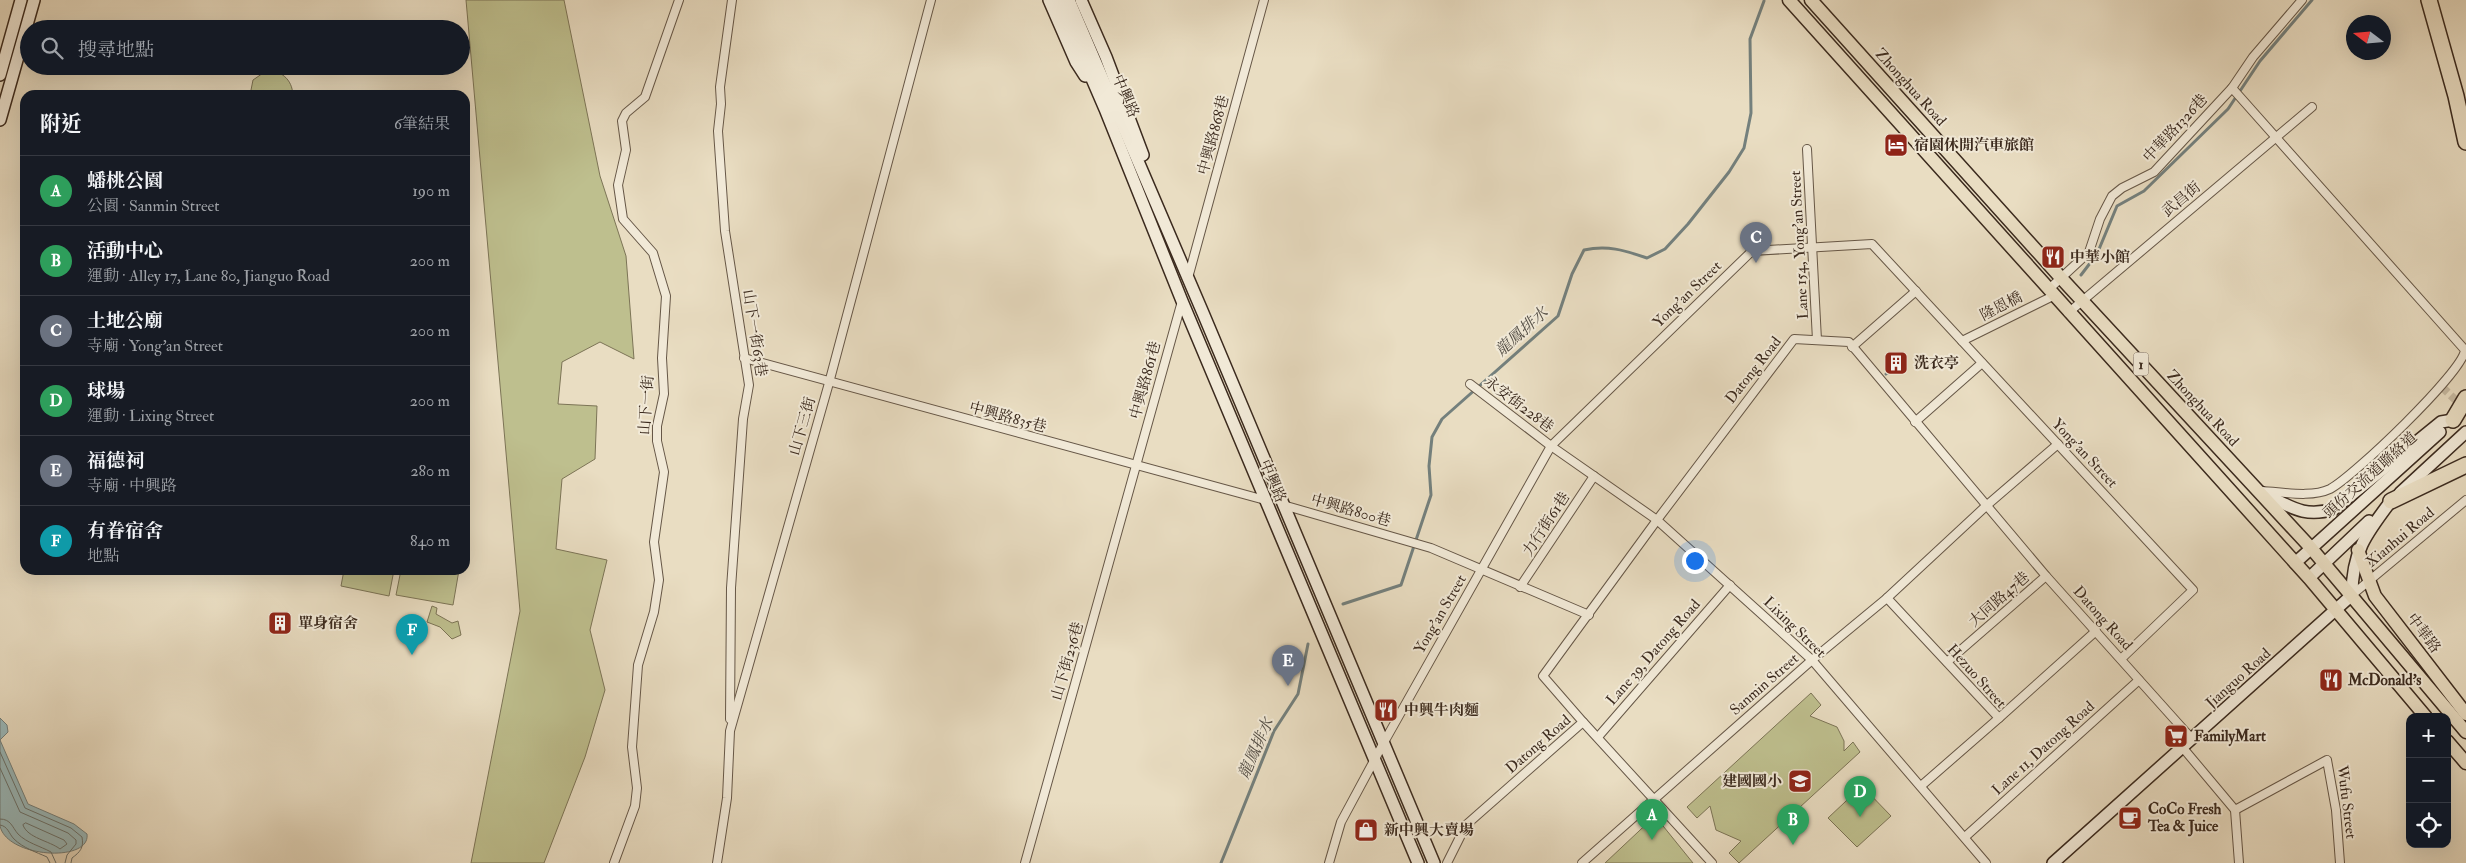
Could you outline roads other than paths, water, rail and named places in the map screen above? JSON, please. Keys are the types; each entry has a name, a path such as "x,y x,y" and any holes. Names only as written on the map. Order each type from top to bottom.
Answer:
{"highway":[{"path":"2428,0 2456,96 2466,142"},
{"path":"2453,420 2466,398"},
{"path":"2391,501 2464,465"}],"main road":[{"name":"1","path":"1789,0 2050,293 2309,578 2423,713"},
{"name":"Zhonghua Road","path":"1811,0 2062,279 2311,548 2466,732"},
{"path":"2358,550 2369,580"},
{"name":"中華路","path":"2369,580 2374,596 2466,714"},
{"path":"2451,746 2466,763"}],"street":[{"path":"0,75 21,0"},
{"path":"28,20 34,0"},
{"name":"山下一街","path":"614,863 635,806 637,788 632,747 638,665 654,612 659,580 654,542 664,472 657,434 664,394 662,358 666,296 653,253 623,219 618,185 626,150 622,122 626,113 645,97 679,0"},
{"name":"山下一街63巷","path":"730,731 733,616 731,588 743,419 749,385 726,231 718,131 721,104 720,87 732,0"},
{"name":"山下三街","path":"717,863 727,798 730,731 829,383 931,0"},
{"name":"中興路","path":"1050,0 1076,62 1105,109"},
{"name":"中興路","path":"1058,0 1418,863"},
{"name":"中興路","path":"1069,0 1434,863"},
{"name":"中興路","path":"1081,0 1106,57 1168,220 1168,232"},
{"name":"中興路868巷","path":"1188,278 1264,0"},
{"name":"中華路1326巷","path":"2050,293 2089,252 2100,219 2112,196 2122,188 2154,172 2233,90 2253,57 2302,0"},
{"path":"0,120 20,49"},
{"path":"2233,90 2465,350 2463,359 2442,387 2348,476 2330,489 2310,494 2257,491"},
{"name":"武昌街","path":"2068,313 2312,106"},
{"name":"Lane 154, Yong’an Street","path":"1807,149 1814,246 1817,340"},
{"name":"Yong’an Street","path":"1329,863 1341,822 1551,446 1752,251 1872,244 2193,590 2121,659"},
{"path":"1182,301 1188,278"},
{"path":"1852,347 1916,291"},
{"name":"隆恩橋","path":"1962,341 2050,293"},
{"name":"中興路861巷","path":"1136,466 1182,301"},
{"name":"Datong Road","path":"1449,862 1466,825 1583,722 1543,676 1657,520 1794,339 1849,342 2046,576 2192,739"},
{"name":"中興路835巷","path":"744,358 829,383 1265,500"},
{"path":"1915,422 1982,363"},
{"name":"永安街228巷","path":"1473,387 1551,446"},
{"name":"頭份交流道聯絡道","path":"2295,563 2466,409"},
{"path":"2257,491 2299,512 2317,514 2334,509 2440,422 2453,420"},
{"path":"2309,578 2466,432"},
{"name":"Sanmin Street","path":"1582,863 1812,660 1887,598 1986,506 2058,444"},
{"name":"Lixing Street","path":"1551,446 1657,520 1812,660 1986,863"},
{"name":"山下街236巷","path":"1026,863 1136,466"},
{"name":"力行街61巷","path":"1520,587 1594,476"},
{"path":"1265,500 1283,505"},
{"name":"Xianhui Road","path":"2352,595 2466,500"},
{"path":"2352,595 2352,577 2358,550 2366,533 2391,501"},
{"name":"中興路800巷","path":"1283,505 1412,542 1589,615"},
{"name":"大同路47巷","path":"1947,662 2046,576"},
{"name":"Lane 39, Datong Road","path":"1598,737 1730,585"},
{"name":"Jianguo Road","path":"2053,863 2352,595"},
{"name":"Hezuo Street","path":"1887,598 1999,718 1921,786"},
{"path":"1999,718 2096,631"},
{"name":"Lane 11, Datong Road","path":"1965,837 2140,680"},
{"path":"1583,722 1712,863"},
{"path":"2183,748 2235,810 2239,863"},
{"name":"Wufu Street","path":"2235,810 2327,760 2336,810 2340,863"}],"water":[{"path":"0,719 7,725 8,732 0,740"},
{"path":"0,740 28,804 74,824 87,834 85,843 76,849 63,853 48,853 17,845 6,837 0,826"}],"waterway":[{"path":"2081,275 2097,254 2117,206 2144,191 2228,109 2260,61 2312,0"},
{"name":"龍鳳排水","path":"1343,604 1401,585 1431,495 1429,466 1432,437 1442,419 1558,316 1572,274 1584,250 1616,249 1647,258 1665,249 1688,224 1729,172 1744,148 1751,113 1750,39 1764,1"},
{"path":"1886,374 1905,364"},
{"name":"龍鳳排水","path":"1221,863 1274,731 1298,694 1308,644"}],"tunnel":[{"path":"2442,387 2463,407"}],"place":[{"name":"宿園休閒汽車旅館","path":"1896,145"},
{"name":"中華小館","path":"2053,257"},
{"name":"土地公廟","path":"1756,263"},
{"name":"洗衣亭","path":"1896,363"},
{"name":"單身宿舍","path":"280,623"},
{"name":"有眷宿舍","path":"412,655"},
{"name":"McDonald's","path":"2331,680"},
{"name":"福德祠","path":"1288,686"},
{"name":"中興牛肉麵","path":"1386,710"},
{"name":"FamilyMart","path":"2176,736"},
{"name":"建國國小","path":"1800,781"},
{"name":"球場","path":"1860,817"},
{"name":"CoCo Fresh Tea & Juice","path":"2130,818"},
{"name":"新中興大賣場","path":"1366,830"},
{"name":"蟠桃公園","path":"1652,840"},
{"name":"活動中心","path":"1793,845"}]}
